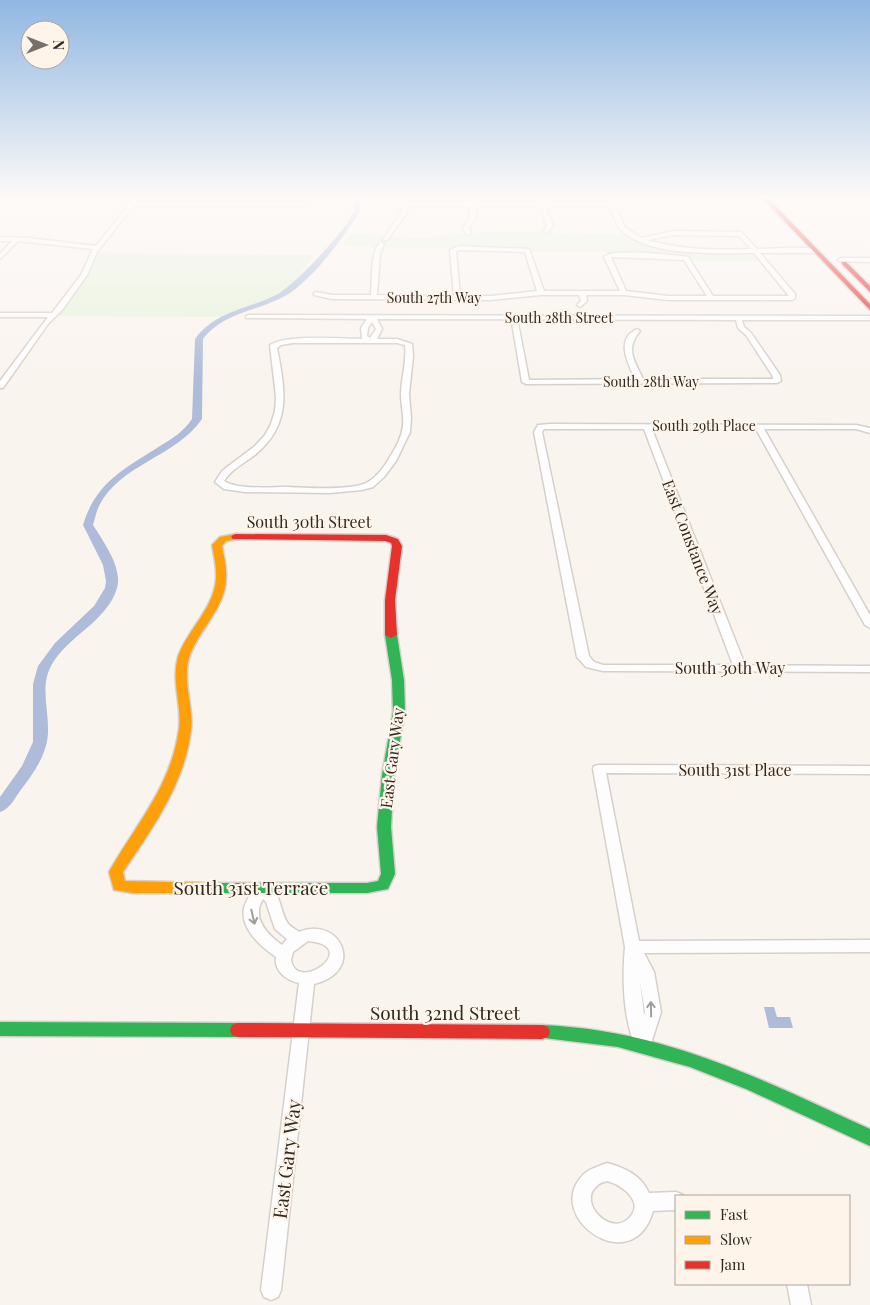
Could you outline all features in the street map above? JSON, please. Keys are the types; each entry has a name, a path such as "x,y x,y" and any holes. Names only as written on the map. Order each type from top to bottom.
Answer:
{"street":[{"path":"0,386 84,275 91,258"},
{"path":"374,297 377,258"},
{"path":"454,258 457,298"},
{"path":"530,258 541,293"},
{"path":"607,258 624,293"},
{"path":"684,258 711,298"},
{"name":"South 27th Way","path":"316,294 332,297 491,298 541,293 624,293 668,298 792,298 792,294 763,258"},
{"path":"832,258 870,308"},
{"path":"835,263 870,260"},
{"path":"835,263 870,290"},
{"path":"580,305 584,301 582,293"},
{"path":"415,318 416,298"},
{"path":"668,298 677,318"},
{"path":"0,315 54,315"},
{"name":"South 28th Street","path":"248,317 870,318"},
{"path":"378,328 373,318 367,321 363,329 364,337 370,341 405,343 409,347 405,395 408,412 407,431 401,446 379,477 370,485 362,488 244,489 222,485 219,482 220,479 258,449 273,431 281,408 273,347 279,343 292,341 370,341 376,336 378,328"},
{"name":"South 28th Way","path":"515,324 526,382 777,381 776,375 749,334 743,331 738,323 738,318"},
{"path":"363,329 378,328"},
{"path":"637,331 628,340 627,345 640,382"},
{"name":"East Constance Way","path":"647,426 740,668"},
{"path":"758,426 870,625"},
{"name":"South 29th Place","path":"590,665 583,657 538,432 541,427 758,426 856,427 868,429"},
{"name":"South 30th Street","path":"119,886 116,872 161,798 182,749 186,712 179,676 192,639 213,608 222,582 222,566 217,545 223,540 236,537 386,538 395,541"},
{"name":"East Gary Way","path":"382,885 388,874 384,827 388,774 400,712 398,680 390,629 390,600 397,546 395,541"},
{"name":"South 30th Way","path":"590,665 603,668 870,669"},
{"name":"South 31st Place","path":"633,947 599,769 870,770"},
{"name":"South 31st Terrace","path":"119,886 133,888 367,888 382,885"},
{"path":"284,954 269,945 252,918 251,907 263,888 274,902 277,920 284,930 298,938"},
{"path":"306,935 323,936 335,946 338,953 333,967 327,973 319,977 307,978 295,976 289,972 283,960 284,954 286,948 298,938 306,935"},
{"path":"633,947 870,946"},
{"path":"633,947 646,972 653,1012 642,1045"},
{"path":"633,947 630,972 636,1020 642,1045"},
{"name":"East Gary Way","path":"270,1290 303,1029 307,978"},
{"path":"632,986 648,986"},
{"name":"South 32nd Street","path":"0,1029 303,1029 560,1032 606,1037 642,1045 710,1067 870,1138"},
{"path":"643,1202 675,1201"},
{"path":"797,1285 802,1305"}],"green space":[{"path":"91,258 313,258 283,292 221,317 52,316 70,294"},
{"path":"682,258 762,258 764,261 687,261"}],"water":[{"path":"764,1007 774,1007 777,1017 790,1017 793,1028 769,1028"}],"waterway":[{"path":"0,807 34,759 40,742 39,684 44,666 59,646 106,599 111,588 112,581 108,565 88,525 94,506 100,496 116,480 179,438 197,419 199,339 205,331 224,318 288,291 322,258"}],"traffic: fast":[{"path":"213,888 367,888 383,885 388,874 384,827 388,775 399,712 398,680 391,635"},
{"path":"0,1029 238,1030"},
{"path":"542,1032 586,1035 629,1042 692,1060 782,1097 870,1138"}],"traffic: slow":[{"path":"213,888 133,888 119,886 116,872 159,804 176,768 182,749 185,729 181,675 184,657 214,603 221,583 222,573 217,545 223,539 236,537"}],"traffic: jam":[{"path":"822,258 870,308"},
{"path":"844,263 870,290"},
{"path":"236,537 386,538 395,541 397,546 390,600 391,635"},
{"path":"238,1030 542,1032"}]}
